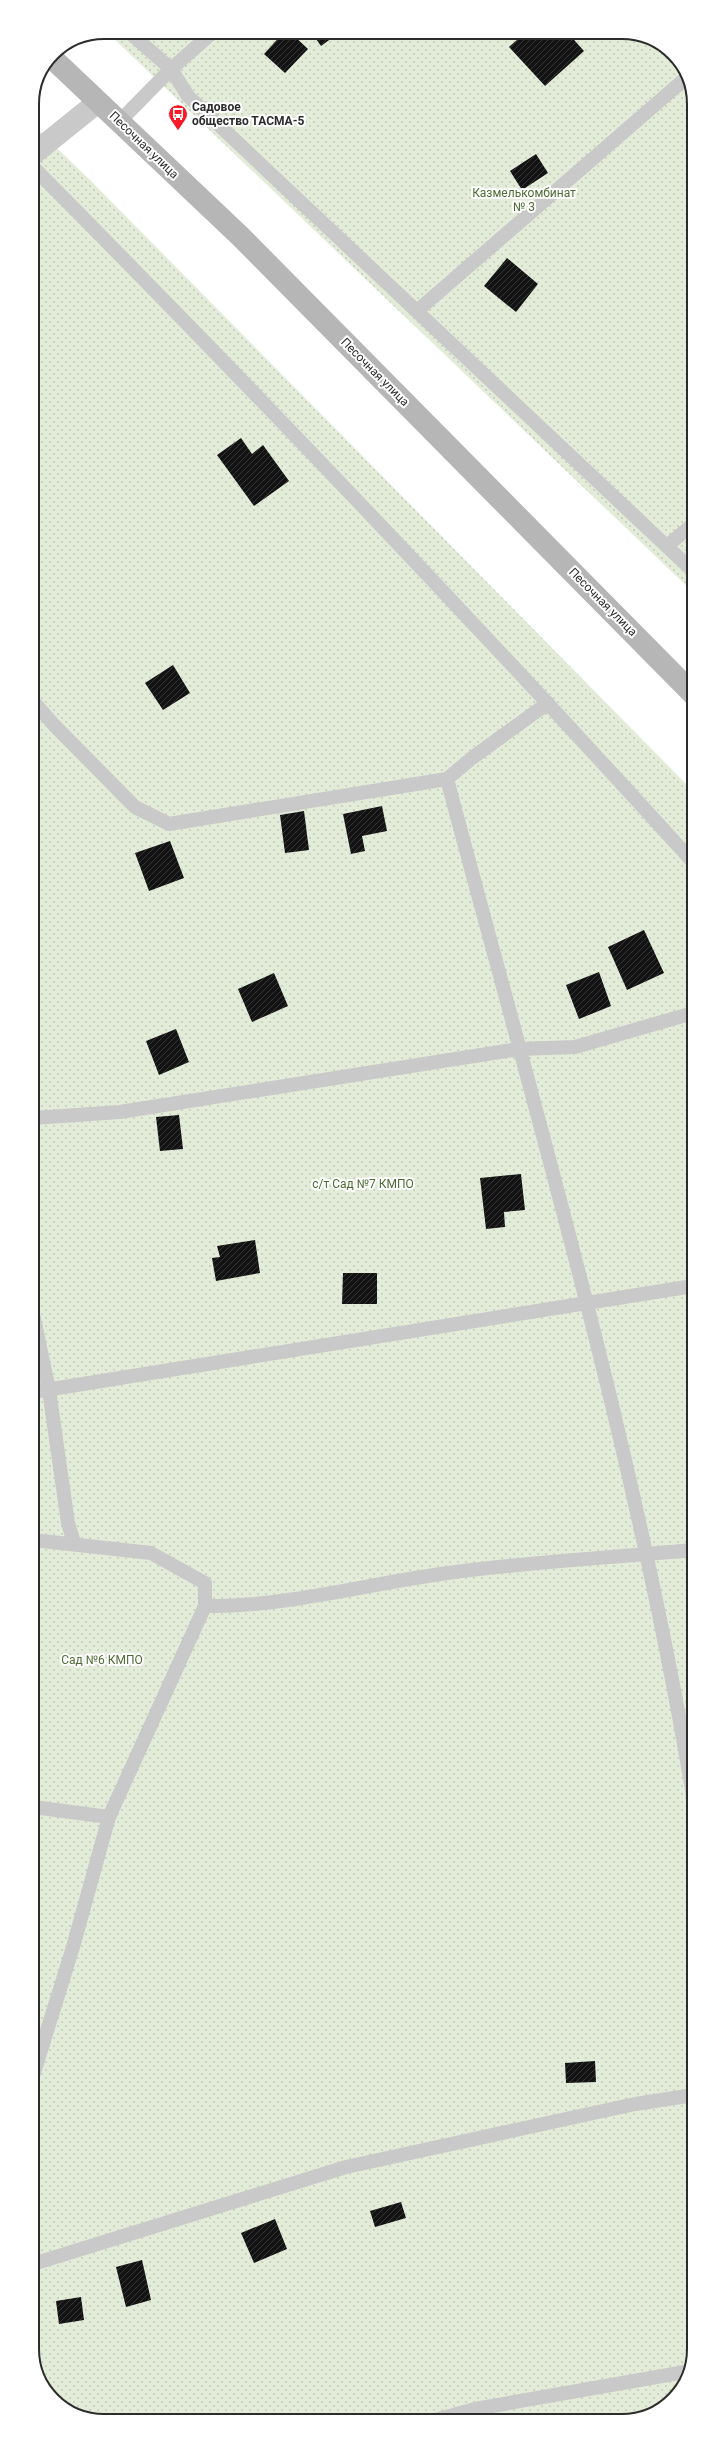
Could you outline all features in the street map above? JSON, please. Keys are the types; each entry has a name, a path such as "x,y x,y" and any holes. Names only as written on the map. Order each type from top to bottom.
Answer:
{"main road":[{"name":"Песочная улица","path":"55,61 240,236 687,688"}],"street":[{"path":"39,149 98,102"}],"lane":[{"path":"137,39 171,69 188,96 687,565"},
{"path":"119,122 171,69 205,39"},
{"path":"417,311 683,81"},
{"path":"39,173 188,324 548,703 687,855"},
{"path":"667,546 687,529"},
{"path":"39,708 135,807 169,824 448,779 472,758 548,703"},
{"path":"448,779 519,1049 572,1240 646,1555 687,1766"},
{"path":"39,1118 120,1112 519,1049 575,1047 687,1015"},
{"path":"39,1391 687,1287"},
{"path":"39,1342 49,1390 68,1523 74,1543"},
{"path":"39,1540 74,1543 151,1553 205,1583 204,1606 109,1817 74,1947 39,2057"},
{"path":"204,1606 241,1606 288,1600 441,1574 687,1551"},
{"path":"39,1808 109,1817"},
{"path":"39,2262 346,2167 635,2104 687,2096"},
{"path":"457,2414 475,2409 683,2372"}],"green space":[{"name":"Казмелькомбинат № 3","path":"114,39 626,39 647,44 665,55 678,71 684,83 687,104 687,586"},
{"name":"с/т Сад №7 КМПО","path":"39,131 91,181 687,785 687,2349 684,2370 671,2392 655,2405 635,2413 100,2414 79,2409 61,2398 48,2382 40,2362"}],"building":[{"path":"278,39 297,39 308,49 285,73 264,54"},
{"path":"316,39 330,39 321,46"},
{"path":"518,39 573,39 584,51 545,86 509,47"},
{"path":"536,154 548,173 522,190 510,171"},
{"path":"507,258 538,284 516,312 484,286"},
{"path":"241,438 252,454 263,445 289,481 254,506 217,455"},
{"path":"173,665 190,693 163,710 145,683"},
{"path":"382,806 387,831 362,836 365,851 351,854 343,814"},
{"path":"304,811 309,850 285,853 280,815"},
{"path":"170,841 184,878 149,891 135,853"},
{"path":"644,930 664,973 627,990 608,947"},
{"path":"599,972 611,1006 579,1019 566,985"},
{"path":"274,973 288,1006 252,1022 238,989"},
{"path":"176,1029 189,1062 159,1075 146,1041"},
{"path":"179,1115 183,1149 160,1151 156,1117"},
{"path":"521,1174 525,1210 504,1212 505,1227 486,1229 480,1178"},
{"path":"255,1240 260,1273 216,1281 212,1258 220,1257 217,1246"},
{"path":"343,1273 377,1273 377,1304 342,1304"},
{"path":"595,2061 596,2082 566,2083 565,2063"},
{"path":"401,2202 406,2218 375,2227 370,2211"},
{"path":"275,2219 287,2249 254,2263 241,2233"},
{"path":"142,2260 151,2300 126,2307 116,2267"},
{"path":"81,2297 84,2320 59,2324 56,2301"}],"place":[{"name":"Садовое общество ТАСМА-5","path":"178,131"}],"park label":[{"name":"Сад №6 КМПО","path":"102,1660"}]}
